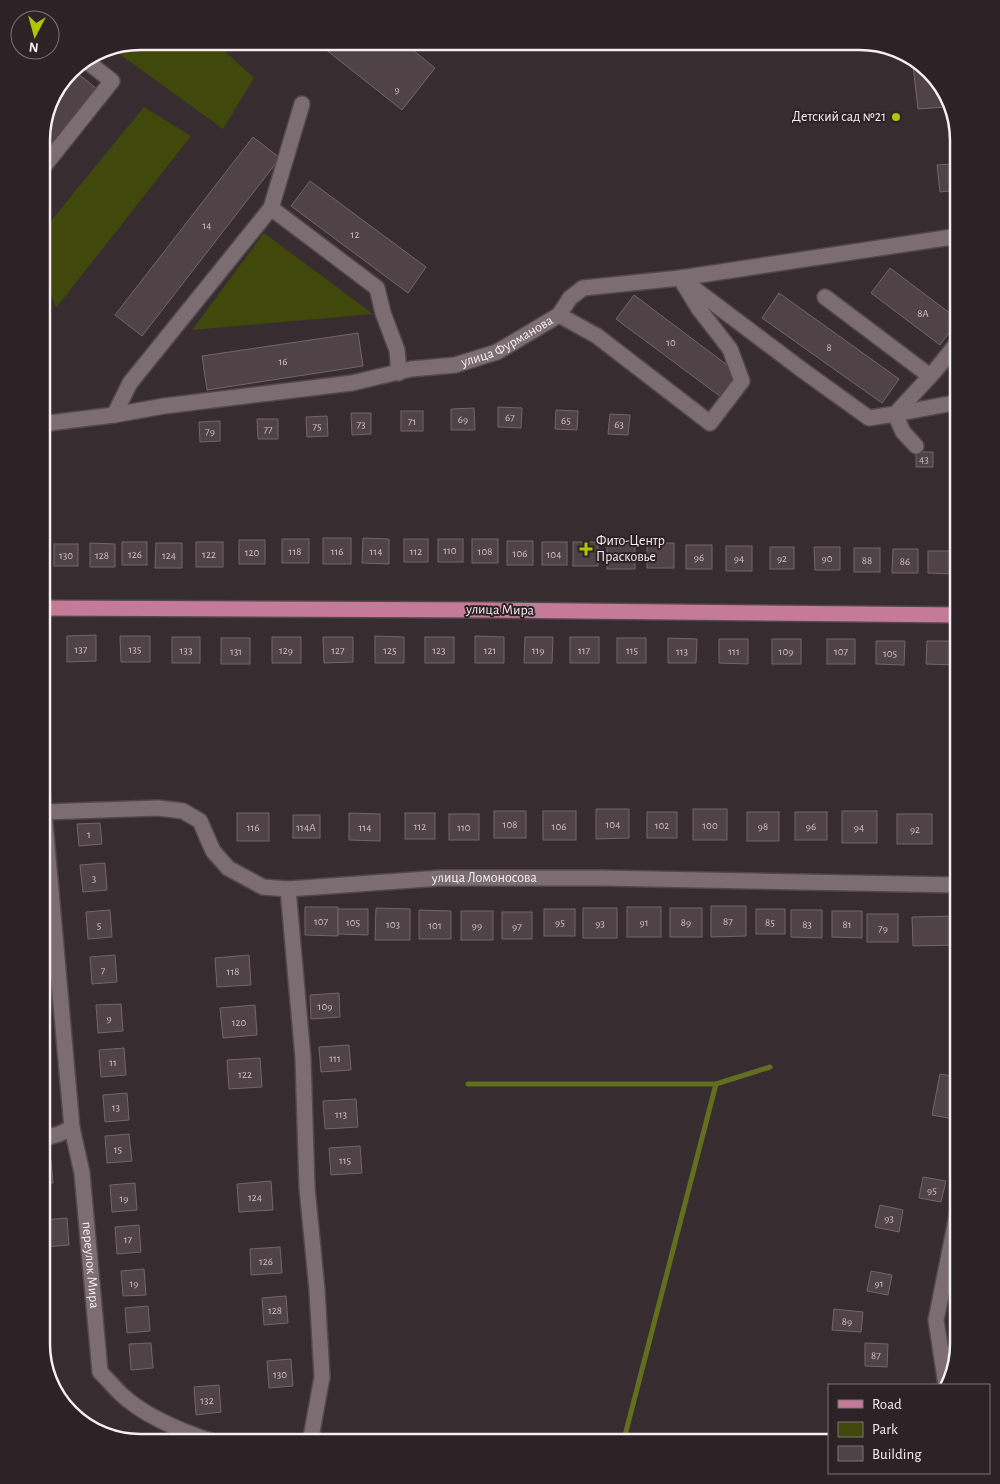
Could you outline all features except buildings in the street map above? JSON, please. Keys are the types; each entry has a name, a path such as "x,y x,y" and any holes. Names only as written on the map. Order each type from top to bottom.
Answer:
{"main road":[{"name":"улица Мира","path":"50,608 950,615"}],"street":[{"path":"50,160 112,81 91,65"},
{"path":"114,415 130,383 271,208 302,104"},
{"path":"271,208 377,288 383,314 397,350 399,373"},
{"name":"улица Фурманова","path":"50,423 114,415 164,406 352,383 411,370 454,365 497,352 560,315 570,298 583,288 680,278 950,237"},
{"path":"560,315 597,336 710,423 742,381 730,349 699,309 680,278"},
{"path":"680,278 869,418 950,404"},
{"path":"825,297 930,376"},
{"path":"895,414 950,352"},
{"path":"895,414 903,432 916,446"},
{"name":"улица Ломоносова","path":"50,812 158,808 183,811 200,821 213,851 228,868 263,887 288,889 440,878 612,878 950,885"},
{"name":"переулок Мира","path":"50,871 72,1128 82,1173 100,1372 122,1396 149,1415 194,1434"},
{"path":"288,889 303,1058 307,1188 317,1290 322,1377 312,1434"},
{"path":"50,1136 72,1128"},
{"path":"944,1374 936,1320 950,1250"}],"green space":[{"path":"140,50 223,50 254,78 223,129 118,53"},
{"path":"144,107 191,136 56,308 50,292 50,222"},
{"path":"264,233 373,314 192,330"}],"waterway":[{"path":"468,1084 716,1084 770,1067"},
{"path":"625,1434 716,1084"}],"place":[{"name":"Детский сад №21","path":"896,117"},
{"name":"Фито-Центр Прасковье","path":"586,549"}]}
